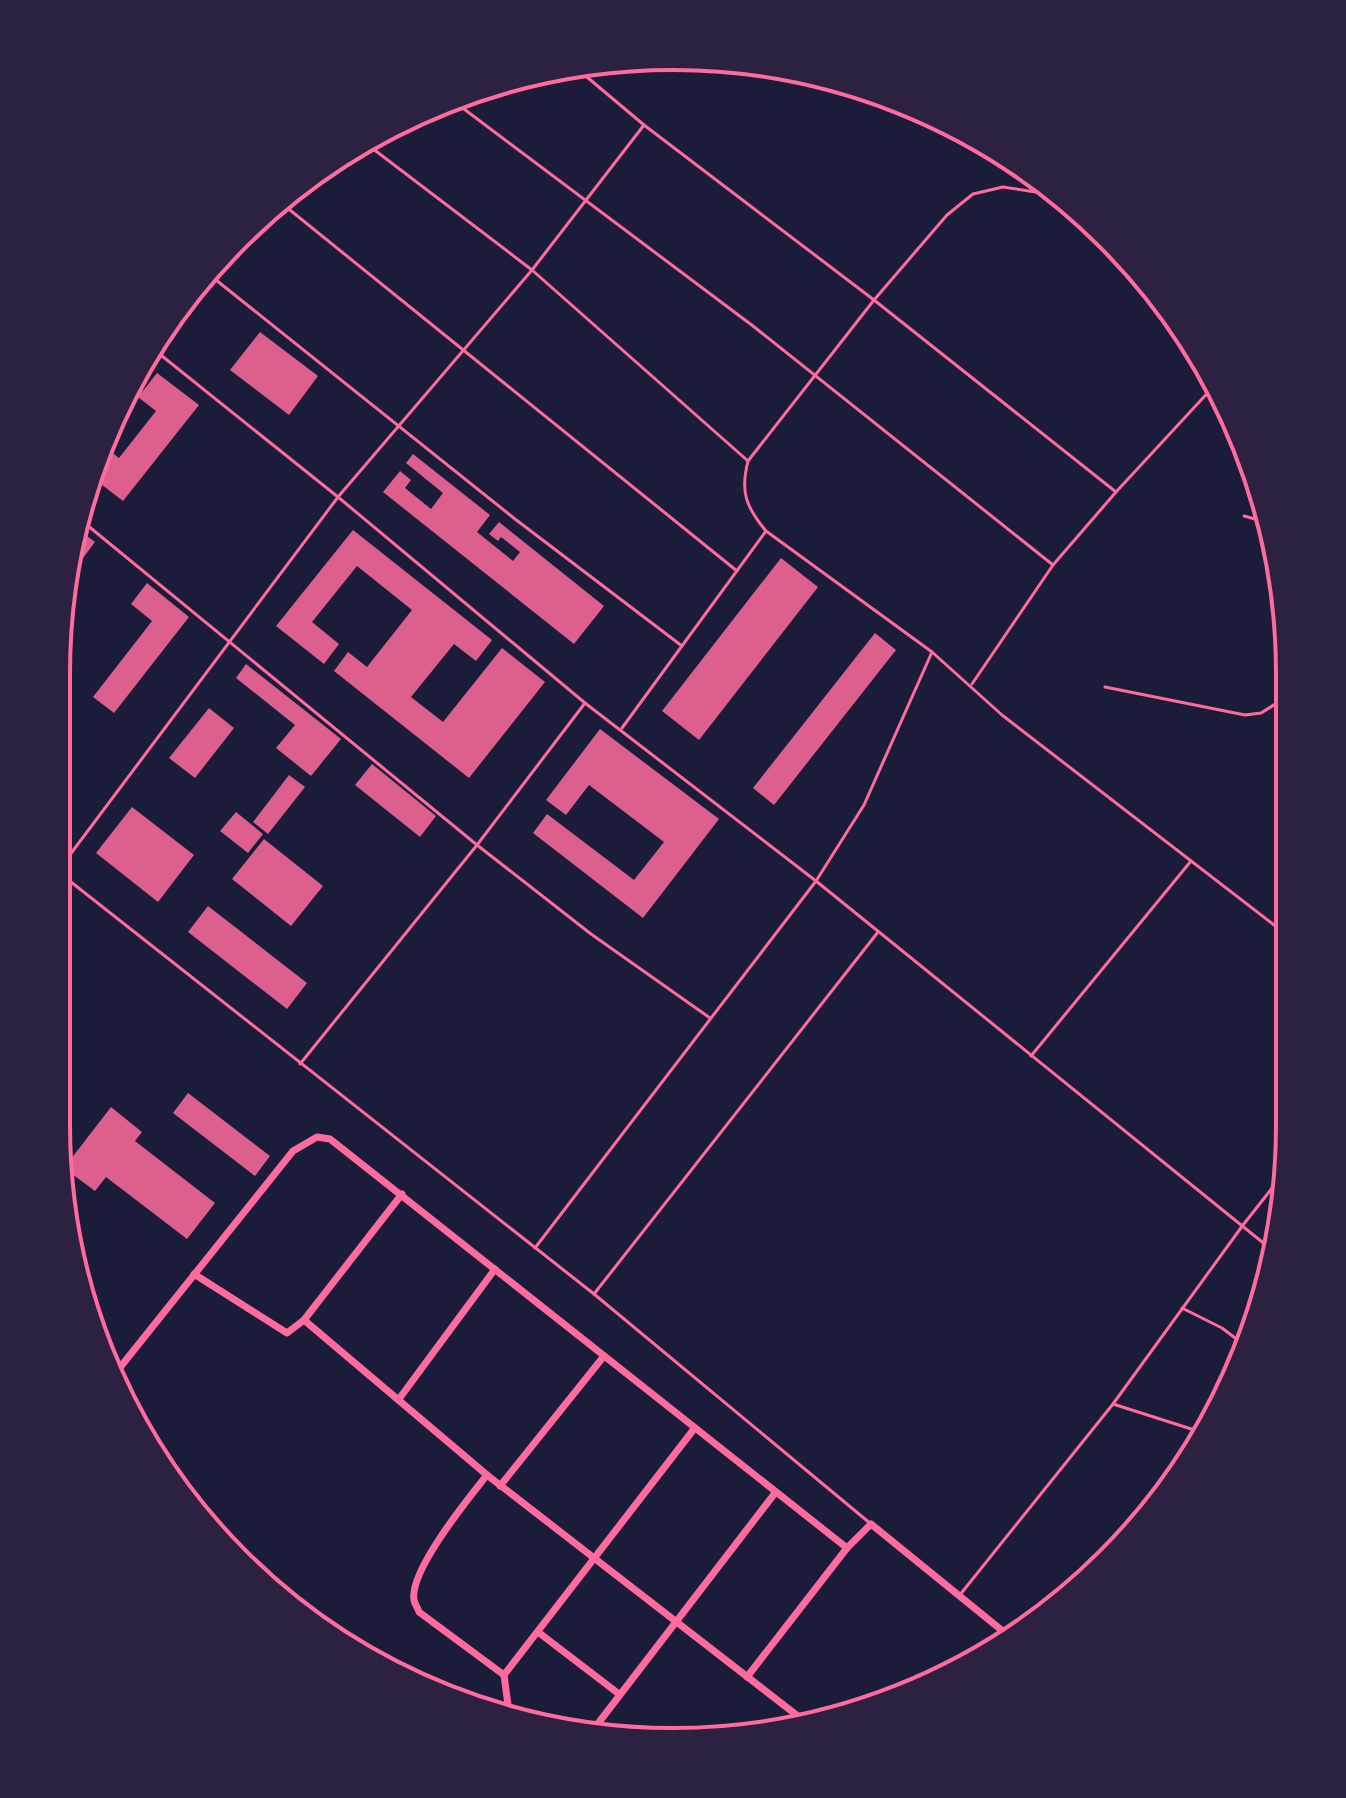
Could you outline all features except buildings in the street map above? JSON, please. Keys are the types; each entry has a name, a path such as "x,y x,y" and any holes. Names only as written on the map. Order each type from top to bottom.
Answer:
{"street":[{"path":"121,1367 293,1151 317,1137 330,1139 847,1548"},
{"path":"194,1274 287,1333 304,1320 402,1194"},
{"path":"399,1399 495,1269"},
{"path":"304,1320 500,1486 796,1715"},
{"path":"500,1486 604,1356"},
{"path":"504,1675 694,1429"},
{"path":"487,1475 447,1527 420,1575 414,1598 419,1612 504,1675 508,1704"},
{"path":"598,1723 775,1493"},
{"path":"747,1677 847,1548 871,1524 1001,1630"},
{"path":"538,1632 619,1694"}],"lane":[{"path":"586,76 644,125 874,300 1116,492"},
{"path":"463,108 815,376 1053,565"},
{"path":"70,853 338,497 532,270 644,125"},
{"path":"374,150 532,270 748,461"},
{"path":"1036,192 1003,187 973,194 947,215 874,300 748,461 742,484 754,516 766,531 932,652 1002,715 1276,927"},
{"path":"289,209 737,571"},
{"path":"216,280 527,528 682,646"},
{"path":"161,355 338,497 585,703 816,881 1264,1243"},
{"path":"971,685 1053,565 1207,394"},
{"path":"1244,516 1256,519"},
{"path":"89,526 477,845 591,934 710,1018"},
{"path":"621,729 766,531"},
{"path":"535,1248 816,881 864,805 932,652"},
{"path":"1105,687 1245,715 1261,713 1276,704"},
{"path":"300,1064 477,845 585,703"},
{"path":"1031,1056 1191,861"},
{"path":"70,881 594,1294 871,1524"},
{"path":"594,1294 878,932"},
{"path":"958,1596 1113,1404 1273,1187"},
{"path":"1182,1308 1236,1339"},
{"path":"1113,1404 1193,1429"}]}
